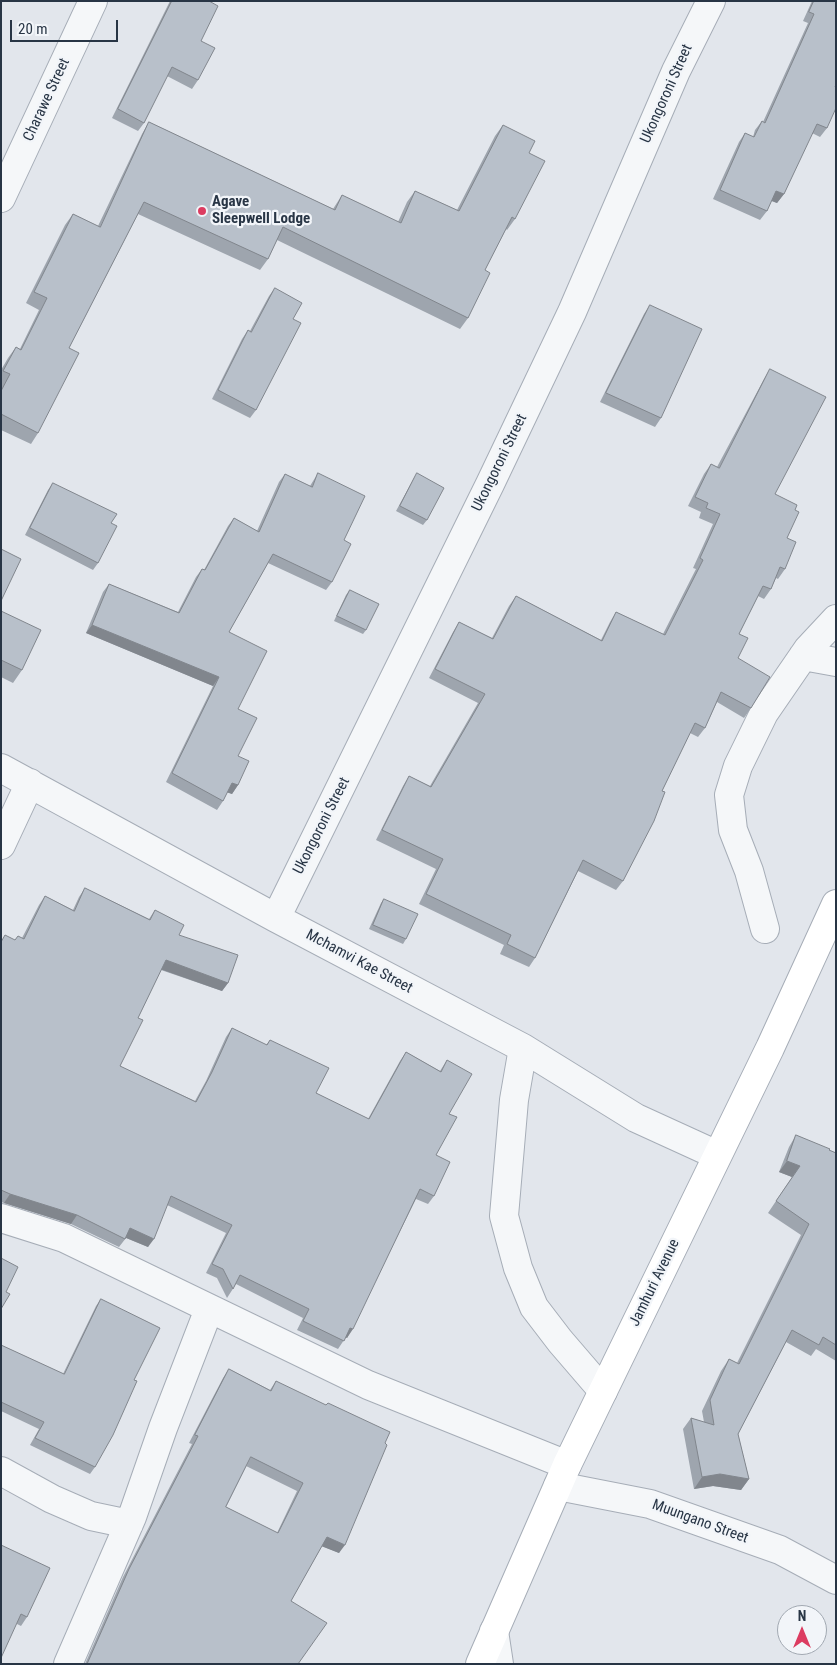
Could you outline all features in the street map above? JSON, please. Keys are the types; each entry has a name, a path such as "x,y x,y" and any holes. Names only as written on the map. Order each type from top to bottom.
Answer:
{"street":[{"name":"Charawe Street","path":"1,198 93,1"},
{"name":"Ukongoroni Street","path":"276,918 503,458 572,312 676,71 711,1"},
{"path":"765,929 749,871 733,830 729,795 738,766 764,713 808,649 836,619"},
{"path":"803,656 836,662"},
{"name":"Mchamvi Kae Street","path":"1,768 276,918 523,1048 636,1118 717,1155"},
{"path":"1,845 30,784"},
{"name":"Jamhuri Avenue","path":"480,1664 563,1475 770,1048 836,904"},
{"path":"523,1048 514,1100 504,1216 518,1268 534,1307 560,1342 603,1391"},
{"name":"Muungano Street","path":"1,1218 64,1238 368,1385 563,1475 780,1550 836,1580"},
{"path":"68,1664 129,1524 163,1428 209,1309"},
{"path":"1,1471 52,1499 91,1516 129,1524"},
{"path":"494,1630 498,1664"}],"building":[{"path":"172,1 209,1 218,6 201,41 215,48 198,80 172,67 144,123 118,109"},
{"path":"814,1 836,1 836,108 827,128 817,124 784,194 776,191 767,211 720,190 745,133 754,137 762,121 765,123 814,14 809,12"},
{"path":"149,122 335,210 342,195 401,223 415,191 459,211 503,125 535,141 529,153 545,161 515,219 512,217 485,270 490,273 468,318 283,227 268,259 144,202 69,348 79,353 38,433 1,414 1,391 10,374 3,371 16,347 21,350 47,298 34,292 73,214 100,227"},
{"path":"275,288 302,303 293,319 301,323 256,410 218,390 248,330 251,332"},
{"path":"650,305 702,329 661,418 606,393"},
{"path":"770,369 826,397 775,494 797,505 795,510 799,512 787,538 796,542 785,569 780,567 771,589 763,586 739,634 748,638 738,658 770,677 751,708 721,692 705,728 695,723 662,791 665,792 654,821 623,881 583,860 535,958 507,944 511,935 426,894 443,859 382,830 409,776 431,787 485,694 435,669 459,622 493,639 516,596 602,641 616,612 665,635 703,560 700,558 720,514 706,508 708,503 695,497 711,464 719,468"},
{"path":"318,473 365,496 344,540 351,544 332,582 273,554 229,632 267,651 238,709 257,718 238,756 249,761 238,785 232,783 223,801 172,773 219,677 92,625 109,584 179,613 202,569 205,570 234,518 259,532 285,474 312,487"},
{"path":"417,473 444,488 427,520 400,506"},
{"path":"53,483 117,514 111,523 117,526 98,563 30,528"},
{"path":"1,549 21,559 1,601"},
{"path":"350,590 379,604 366,630 337,616"},
{"path":"1,611 41,630 22,670 1,660"},
{"path":"85,888 150,920 155,910 184,925 179,935 238,955 228,983 166,960 138,1018 143,1020 120,1066 196,1102 232,1028 267,1045 270,1040 329,1068 316,1093 369,1119 406,1052 441,1072 447,1060 472,1074 449,1114 457,1117 436,1155 450,1162 434,1196 420,1189 353,1329 350,1328 344,1341 303,1321 309,1309 240,1275 233,1289 223,1269 212,1264 232,1225 171,1196 154,1239 130,1228 125,1239 77,1215 1,1190 1,942 5,935 15,940 18,936 24,939 45,896 74,911"},
{"path":"384,899 418,914 406,939 373,925"},
{"path":"796,1135 836,1153 836,1345 823,1337 819,1345 792,1330 738,1434 749,1479 720,1474 702,1477 691,1418 714,1425 710,1400 729,1359 739,1364 809,1224 776,1201 800,1166 787,1161"},
{"path":"1,1258 18,1267 6,1292 10,1294 1,1309"},
{"path":"101,1299 160,1328 134,1380 137,1381 113,1435 95,1467 35,1438 44,1422 1,1402 1,1345 64,1374"},
{"path":"229,1369 271,1391 276,1381 390,1432 385,1443 387,1445 345,1545 327,1537 291,1601 327,1623 298,1664 87,1664 129,1569 198,1436 195,1435","holes":["251,1457 303,1483 278,1533 226,1507"]},
{"path":"1,1545 50,1568 27,1617 21,1614 1,1658"}],"place":[{"name":"Agave Sleepwell Lodge","path":"202,211"}]}
